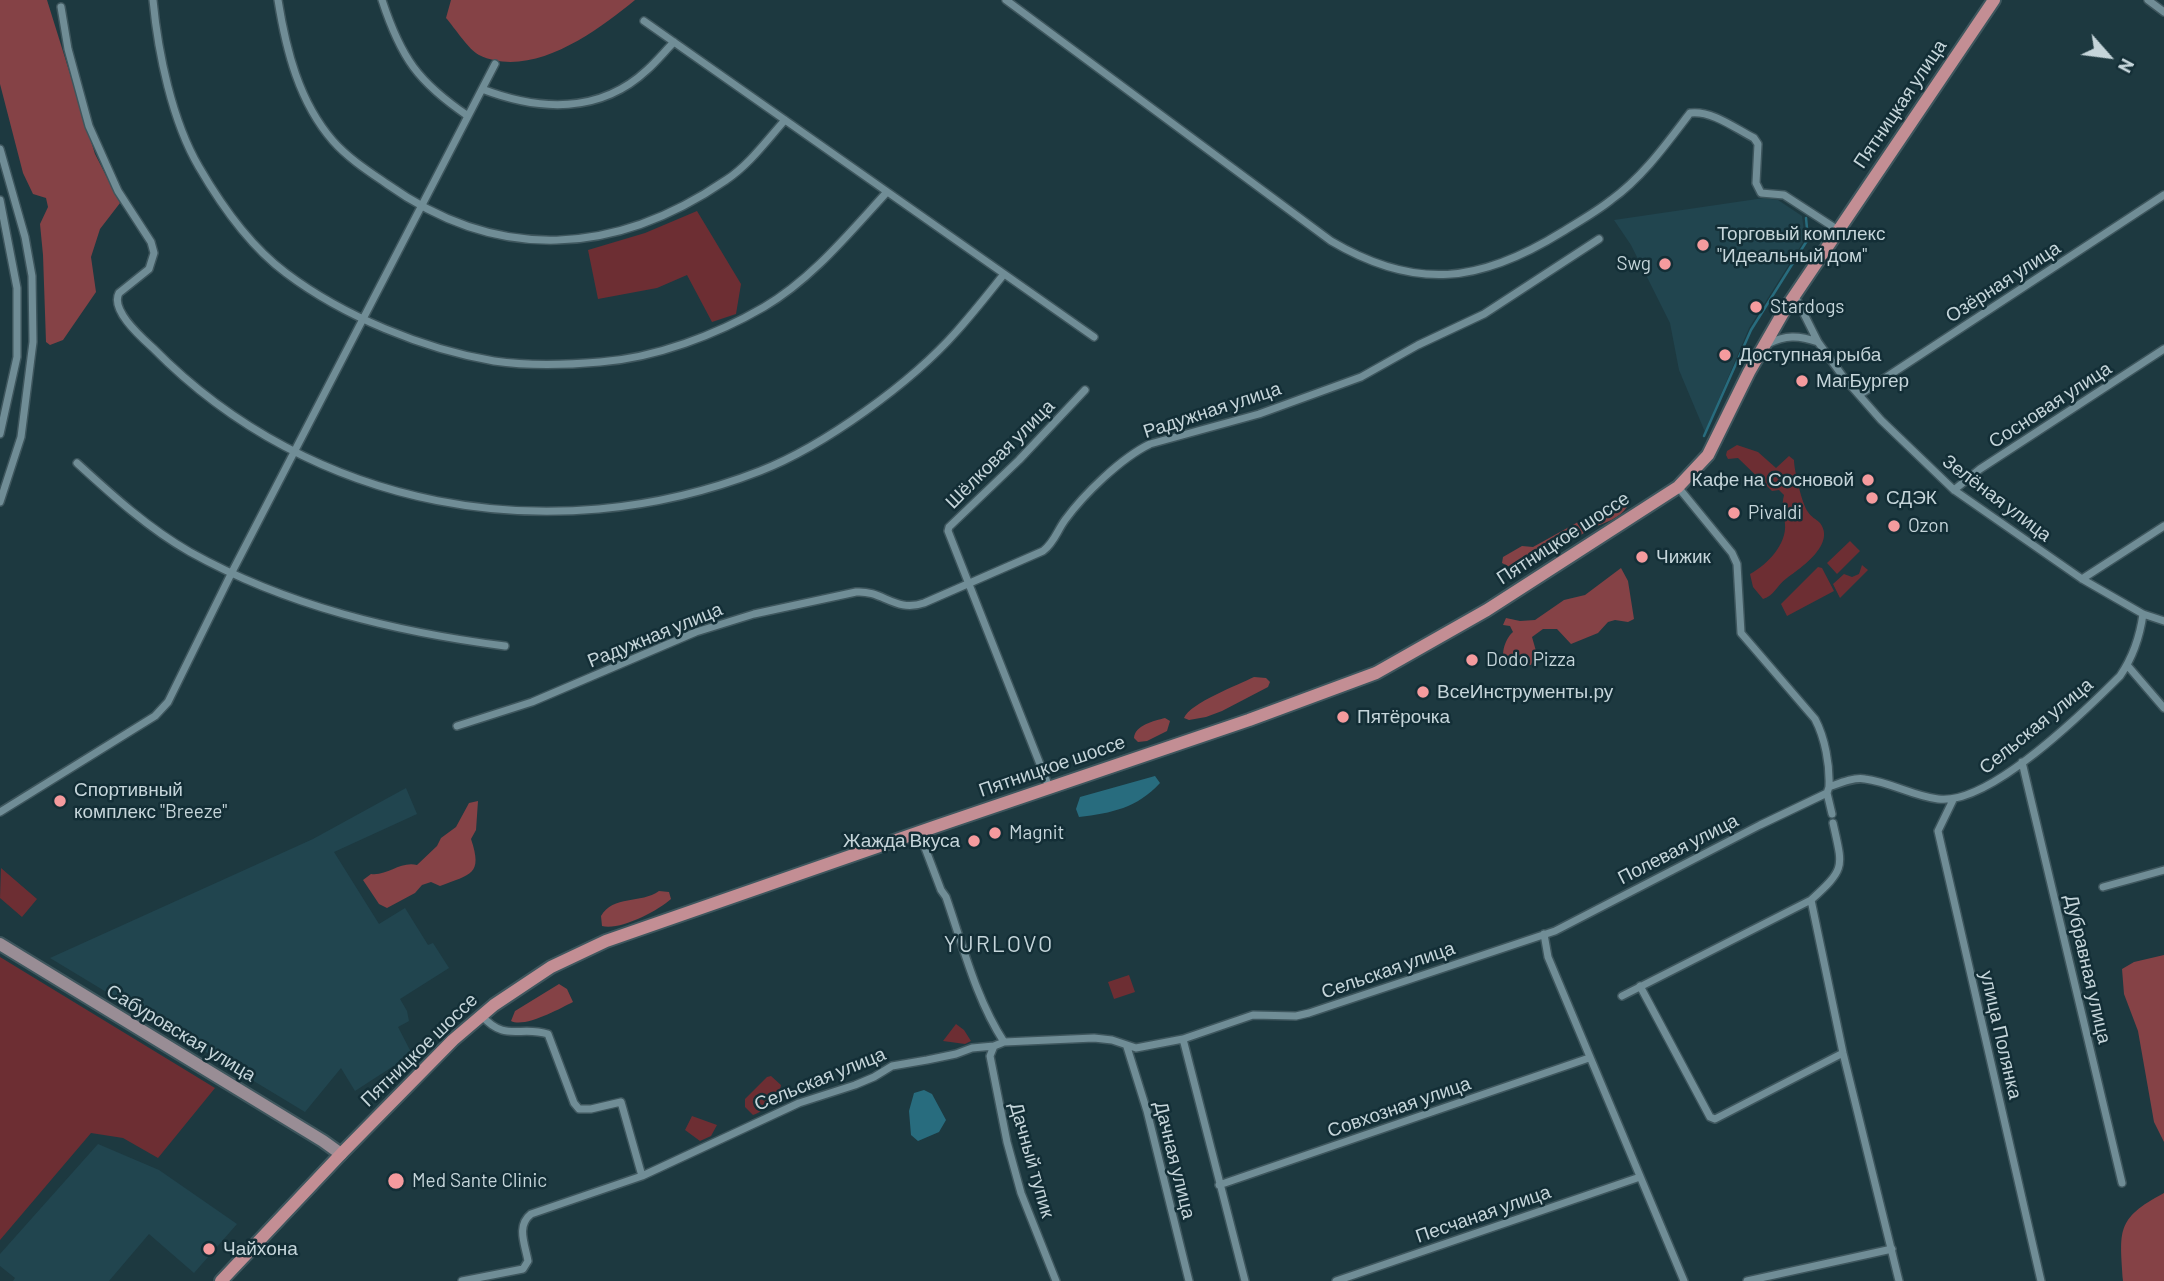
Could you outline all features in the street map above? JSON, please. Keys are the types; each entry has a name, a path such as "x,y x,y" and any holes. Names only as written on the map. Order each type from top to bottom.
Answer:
{"main road":[{"name":"Пятницкая улица","path":"1838,230 1994,0"},
{"name":"Пятницкое шоссе","path":"221,1281 429,1063 481,1016 551,967 606,941 1249,720 1376,673 1487,610 1678,487 1699,466 1712,447 1763,346 1838,230"}],"street":[{"path":"153,0 163,63 175,107 198,166 253,242 285,272 364,318 440,348 496,361 544,364 601,362 648,353 705,336 765,306 807,274 887,192"},
{"path":"278,0 284,38 296,77 313,112 333,141 362,167 421,208 460,225 499,236 570,241 614,234 654,220 729,179 785,120"},
{"path":"382,0 394,35 411,67 432,90 468,116"},
{"path":"1006,0 1331,241 1356,256 1390,269 1415,274 1470,273 1530,252 1613,199 1640,175 1690,113 1696,112 1707,114 1754,138 1758,144 1756,183 1761,193 1784,195 1838,230"},
{"path":"2148,0 2163,9"},
{"path":"61,7 68,49 89,126 118,191 151,242 154,253 149,269 119,293 116,305 128,323 190,385 226,412 295,453 356,480 414,497 475,507 571,512 638,503 701,490 761,471 815,443 863,413 915,372 956,333 1004,274"},
{"path":"644,21 1094,337"},
{"path":"482,89 531,104 561,106 590,102 618,90 646,71 674,41"},
{"path":"0,812 155,716 168,702 232,572 495,64"},
{"path":"0,149 32,276 33,342 21,437 0,502"},
{"name":"Озёрная улица","path":"1859,395 2164,195"},
{"path":"0,200 16,288 18,357 0,434"},
{"name":"Радужная улица","path":"457,726 532,702 696,632 754,614 869,591 903,607 914,607 1043,551 1051,545 1065,521 1084,498 1135,452 1150,444 1259,414 1361,377 1418,345 1484,314 1599,239"},
{"name":"Зелёная улица","path":"1795,295 1818,342 1859,395 1889,428 1954,490 2082,579 2143,614 2164,621"},
{"path":"1763,346 1785,336 1804,337 1818,342"},
{"name":"Сосновая улица","path":"1954,490 1980,469 2164,349"},
{"name":"Шёлковая улица","path":"967,584 949,536 949,527 1019,460 1085,390"},
{"path":"77,463 143,520 189,551 232,572 340,613 390,628 505,646"},
{"path":"1622,996 1811,900 1836,878 1840,866 1821,730 1815,719 1741,633 1739,576 1732,553 1678,487"},
{"path":"2082,579 2164,526"},
{"path":"967,584 1049,787"},
{"name":"Сельская улица","path":"1828,790 1842,782 1865,779 1922,796 1953,800 1969,796 1991,785 2099,697 2127,666 2140,632 2143,614"},
{"path":"2127,666 2164,708"},
{"name":"Дубравная улица","path":"2022,762 2122,1183"},
{"name":"Полевая улица","path":"1544,934 1555,931 1828,790"},
{"name":"улица Полянка","path":"1953,800 1938,831 2041,1281"},
{"path":"919,832 946,897 980,993 993,1025 1004,1042"},
{"path":"2103,887 2164,870"},
{"path":"1811,900 1843,1052 1899,1281"},
{"path":"1544,934 1548,957 1684,1281"},
{"name":"Сельская улица","path":"462,1281 523,1269 528,1261 522,1229 526,1218 531,1214 642,1175 799,1103 874,1077 892,1066 1004,1042 1094,1038 1112,1040 1136,1048 1183,1039 1253,1015 1296,1016 1309,1013 1544,934"},
{"name":"Сабуровская улица","path":"0,944 341,1154"},
{"path":"1640,986 1710,1117 1715,1119 1843,1052"},
{"path":"481,1016 491,1027 502,1032 548,1034 574,1103 579,1109 621,1102 642,1175"},
{"path":"1183,1039 1245,1281"},
{"name":"Дачный тупик","path":"994,1046 990,1056 1007,1143 1021,1193 1056,1281"},
{"name":"Дачная улица","path":"1127,1047 1147,1111 1189,1281"},
{"name":"Совхозная улица","path":"1219,1185 1589,1058"},
{"name":"Песчаная улица","path":"1336,1281 1640,1177"},
{"path":"1747,1281 1892,1249"}],"shaded area":[{"path":"0,0 47,0 95,154 120,203 100,229 91,257 96,292 63,340 50,345 46,342 40,224 48,207 46,198 33,194 23,173 0,84"},
{"path":"451,0 635,0 601,26 562,49 520,61 499,61 475,52 446,18"},
{"path":"1764,198 1778,200 1802,216 1805,239 1749,328 1705,432 1679,370 1670,323 1631,245 1614,220"},
{"path":"697,211 741,284 736,314 712,322 687,275 657,288 598,299 588,250 645,233"},
{"path":"1737,445 1758,452 1776,468 1789,456 1794,460 1806,508 1824,531 1824,539 1815,555 1763,599 1753,587 1750,574 1769,559 1783,539 1784,495 1779,490 1772,491 1738,458 1728,459 1727,451"},
{"path":"1623,500 1627,507 1616,517 1530,565 1519,564 1512,568 1502,563 1503,557 1522,546 1533,547 1616,501"},
{"path":"1850,541 1860,551 1837,574 1827,563"},
{"path":"1862,565 1868,570 1840,598 1833,584 1844,574 1852,577 1859,574"},
{"path":"1818,567 1822,568 1834,591 1787,616 1781,604"},
{"path":"1621,568 1628,581 1634,619 1628,622 1608,622 1598,633 1571,644 1557,629 1543,629 1532,637 1536,651 1531,665 1506,666 1504,648 1513,632 1510,626 1503,625 1506,618 1535,620 1564,600 1585,595"},
{"path":"1254,677 1266,678 1270,682 1268,687 1206,717 1189,720 1184,718 1195,706"},
{"path":"1165,718 1170,721 1167,731 1147,741 1138,742 1134,738 1141,727"},
{"path":"1155,776 1160,783 1133,804 1102,814 1079,817 1076,809 1080,797"},
{"path":"406,788 417,814 334,852 379,924 405,908 428,945 433,943 449,968 400,999 409,1021 398,1027 412,1054 355,1091 341,1068 305,1112 50,958 313,839"},
{"path":"478,801 476,830 471,839 476,860 472,872 440,886 431,882 422,885 415,893 387,908 379,904 363,880 371,874 383,873 405,865 417,865 437,846 441,838 456,827 469,803"},
{"path":"1,868 37,899 22,917 0,898"},
{"path":"659,891 669,892 671,899 638,919 618,926 602,926 601,916 606,909 620,902"},
{"path":"2164,955 2164,1142 2154,1122 2138,1031 2124,994 2122,969 2134,962"},
{"path":"0,957 215,1088 158,1158 123,1138 91,1133 0,1240"},
{"path":"1129,975 1135,992 1114,999 1108,982"},
{"path":"559,984 567,989 573,1002 533,1020 511,1021 515,1011"},
{"path":"956,1024 971,1041 965,1044 943,1041"},
{"path":"771,1076 781,1085 778,1094 762,1111 753,1115 745,1107 745,1099"},
{"path":"924,1090 932,1094 946,1120 939,1132 918,1141 911,1135 909,1111 914,1093"},
{"path":"692,1116 717,1125 711,1136 700,1141 685,1130"},
{"path":"98,1144 159,1170 237,1224 194,1273 149,1234 109,1281 13,1281 15,1278 0,1266 0,1254"},
{"path":"2164,1193 2164,1281 2123,1281 2121,1250 2124,1228 2136,1211"}],"waterway":[{"path":"1704,436 1751,330 1808,239 1806,218"}],"place":[{"name":"Торговый комплекс \"Идеальный дом\"","path":"1703,245"},
{"name":"Swg","path":"1665,264"},
{"name":"Stardogs","path":"1756,307"},
{"name":"Доступная рыба","path":"1725,355"},
{"name":"МагБургер","path":"1802,381"},
{"name":"Кафе на Сосновой","path":"1868,480"},
{"name":"СДЭК","path":"1872,498"},
{"name":"Pivaldi","path":"1734,513"},
{"name":"Ozon","path":"1894,526"},
{"name":"Чижик","path":"1642,557"},
{"name":"Dodo Pizza","path":"1472,660"},
{"name":"ВсеИнструменты.ру","path":"1423,692"},
{"name":"Пятёрочка","path":"1343,717"},
{"name":"Спортивный комплекс \"Breeze\"","path":"60,801"},
{"name":"Magnit","path":"995,833"},
{"name":"Жажда Вкуса","path":"974,841"},
{"name":"Med Sante Clinic","path":"396,1181"},
{"name":"Чайхона","path":"209,1249"}],"district":[{"name":"YURLOVO","path":"999,944"}]}
